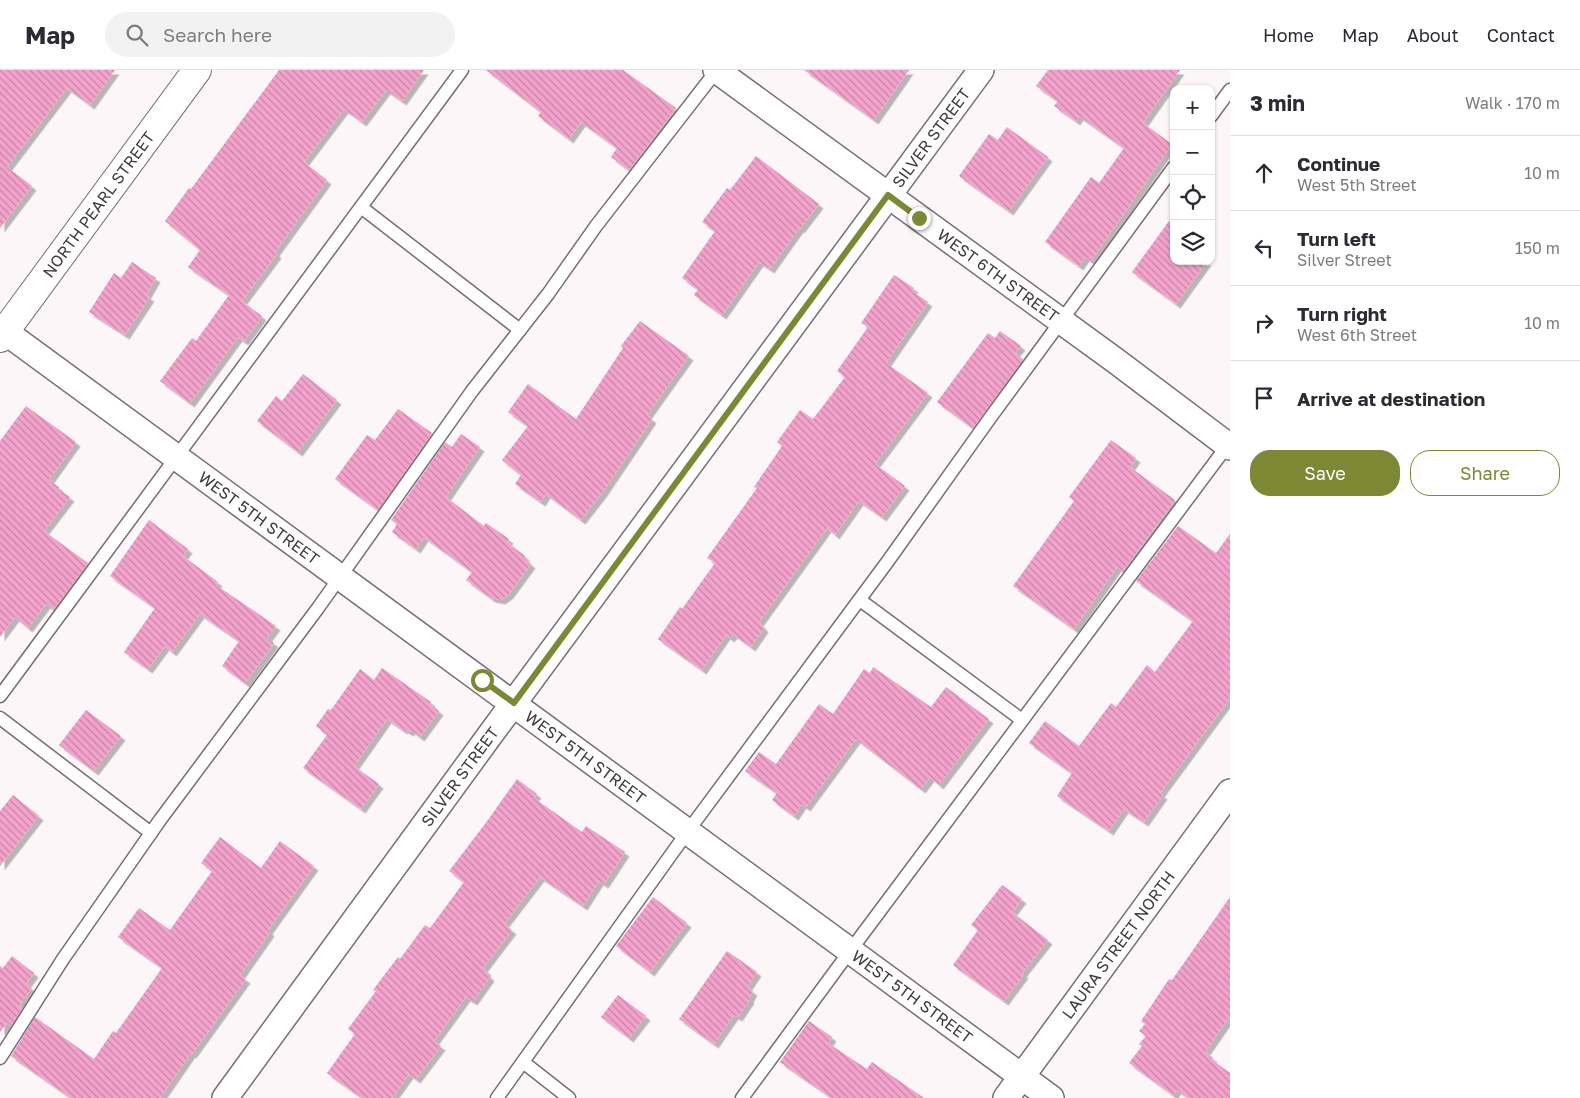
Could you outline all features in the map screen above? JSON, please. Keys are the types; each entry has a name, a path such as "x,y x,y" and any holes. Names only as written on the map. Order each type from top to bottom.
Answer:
{"street":[{"name":"NORTH PEARL STREET","path":"2,332 197,70"},
{"name":"WEST 6TH STREET","path":"717,70 1229,444"},
{"name":"SILVER STREET","path":"225,1098 981,70"},
{"name":"WEST 5TH STREET","path":"2,332 514,703 1051,1098"},
{"name":"LAURA STREET NORTH","path":"1006,1098 1230,792"}],"lane":[{"path":"0,696 462,70"},
{"path":"0,1058 64,959 151,832 341,577 472,391 548,294 596,226 717,70"},
{"path":"1215,111 1230,90"},
{"path":"497,1098 688,831 860,600 1060,321 1170,172"},
{"path":"361,207 520,330"},
{"path":"742,1098 1229,444"},
{"path":"860,600 1022,720"},
{"path":"0,718 151,832"},
{"path":"523,1062 569,1098"}],"building":[{"path":"0,70 115,70 90,105 67,88 7,167 32,186 0,228"},
{"path":"279,70 424,70 402,101 386,90 362,122 344,109 304,162 327,180 275,252 277,254 242,301 262,316 244,341 238,337 190,403 160,381 192,338 196,341 229,295 188,267 200,250 165,221"},
{"path":"486,70 623,70 676,108 629,170 611,157 617,148 581,122 569,139 538,116 541,112"},
{"path":"804,70 909,70 874,120"},
{"path":"1048,70 1180,70 1143,123 1170,143 1170,147 1091,261 1085,257 1079,266 1045,242 1091,177 1099,183 1124,148 1079,116 1076,121 1054,106 1058,101 1036,86"},
{"path":"1007,127 1048,157 1009,211 959,176 989,134 998,140"},
{"path":"756,156 819,204 799,228 770,269 759,262 722,315 694,295 698,289 682,278 715,231 702,222 727,188 730,190"},
{"path":"1169,221 1170,265 1204,265 1176,304 1132,272"},
{"path":"132,262 156,278 146,295 150,297 125,335 89,312 114,273 121,278"},
{"path":"894,275 914,288 912,291 928,302 886,363 928,393 875,464 905,486 882,517 859,501 835,535 827,528 759,622 764,628 751,647 733,634 730,638 726,635 702,670 658,639 680,607 682,609 715,563 707,558 757,488 754,487 782,446 777,442 800,410 813,419 845,377 837,371 868,327 861,323"},
{"path":"640,321 689,356 647,415 652,419 602,493 581,520 546,494 541,502 515,484 521,475 502,460 528,426 508,412 528,384 576,419 623,348 621,346"},
{"path":"1000,331 1021,346 1015,353 1023,359 973,428 937,402 988,333 995,338"},
{"path":"303,374 337,400 298,452 257,421 276,396 282,401"},
{"path":"26,406 76,442 49,480 70,497 44,531 88,563 54,609 46,604 28,628 15,617 0,637 0,441"},
{"path":"398,409 432,433 378,510 335,479 367,435 375,440"},
{"path":"461,434 480,447 446,497 484,526 486,523 509,539 507,542 525,556 524,558 531,564 509,594 501,600 491,598 466,580 472,572 424,537 416,549 392,532 397,524 391,520 445,442 452,447"},
{"path":"1111,440 1136,458 1130,467 1175,500 1123,571 1117,567 1074,629 1013,586 1074,501 1069,497"},
{"path":"149,520 188,549 183,556 218,582 216,585 276,626 267,638 274,643 245,683 222,666 239,641 200,614 172,652 165,646 148,669 124,652 155,608 110,576"},
{"path":"1178,526 1216,553 1230,534 1230,698 1160,793 1163,795 1144,822 1124,809 1109,831 1057,796 1072,773 1029,743 1045,721 1079,746 1111,703 1116,707 1147,665 1155,672 1193,621 1136,581"},
{"path":"873,667 931,707 946,687 989,719 939,785 930,777 921,789 856,739 806,807 802,804 794,816 772,800 777,793 745,771 759,752 776,764 819,704 833,714 864,669 870,673"},
{"path":"382,668 431,702 430,704 439,711 420,737 411,730 409,732 403,730 387,719 354,766 379,784 361,809 303,768 327,735 316,726 328,709 331,710 360,669 374,680"},
{"path":"86,710 121,736 94,771 59,745"},
{"path":"517,779 537,794 534,798 582,832 586,826 625,852 604,884 599,881 583,906 540,877 504,924 512,930 483,968 490,977 473,1001 466,997 434,1041 441,1046 416,1079 409,1074 392,1098 362,1098 327,1073 355,1034 348,1029 376,991 373,990 398,957 400,959 425,925 430,928 464,882 449,871"},
{"path":"13,795 39,816 0,866 0,811"},
{"path":"220,837 261,868 280,841 314,866 268,930 270,932 240,975 246,979 160,1098 71,1098 11,1056 35,1017 94,1059 113,1031 116,1033 162,968 118,937 139,908 170,930 212,871 201,863"},
{"path":"1002,885 1022,899 1012,912 1048,940 1022,973 1024,974 1004,1001 953,965 978,930 971,925"},
{"path":"653,897 687,923 650,972 616,946"},
{"path":"1230,897 1230,1016 1205,1052 1213,1058 1212,1060 1230,1073 1230,1098 1188,1098 1177,1090 1173,1095 1129,1063 1142,1046 1139,1044 1146,1036 1139,1031 1145,1024 1141,1021 1169,979 1172,980"},
{"path":"727,951 757,972 747,987 753,991 750,999 738,1017 734,1015 714,1044 679,1019"},
{"path":"12,956 34,973 26,984 32,988 19,1006 22,1008 11,1026 7,1023 0,1032 0,966 3,968"},
{"path":"618,995 646,1016 629,1038 601,1017"},
{"path":"809,1021 832,1037 828,1043 867,1069 872,1062 924,1098 832,1098 780,1062"}],"route":[{"path":"482,680 514,703 888,195 919,218"}]}
